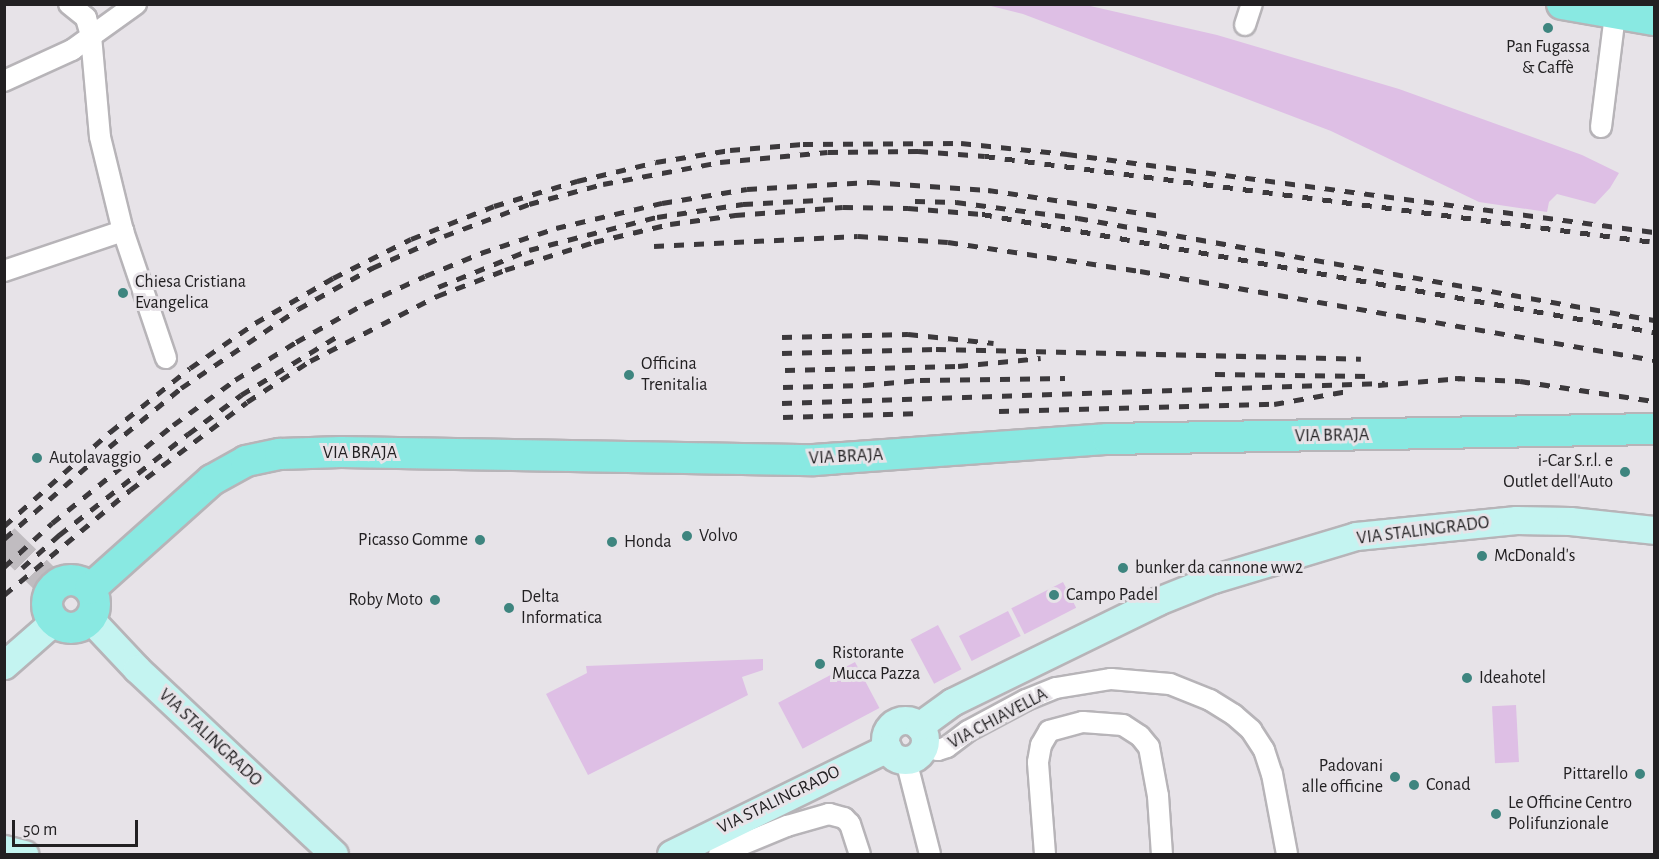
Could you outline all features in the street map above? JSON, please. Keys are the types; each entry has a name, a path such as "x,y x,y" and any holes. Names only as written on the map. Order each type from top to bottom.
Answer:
{"main road":[{"path":"1562,4 1653,24"},
{"name":"VIA BRAJA","path":"90,589 212,480 246,461 280,454 341,452 814,460 1108,440 1653,430"},
{"path":"77,581 90,589 95,604 90,619 84,624 68,628 54,621 47,607 50,583 77,581"}],"street":[{"path":"69,4 86,18 91,36 100,137 123,231 166,358"},
{"path":"4,81 72,50 136,4"},
{"path":"1245,25 1252,4"},
{"path":"1601,127 1615,14"},
{"path":"4,271 123,231"},
{"name":"VIA STALINGRADO","path":"672,855 909,745 951,702 1158,601 1212,579 1345,540 1516,520 1570,521 1654,530"},
{"name":"VIA STALINGRADO","path":"1607,526 1654,543"},
{"name":"VIA STALINGRADO","path":"90,619 137,669 334,855"},
{"path":"4,665 54,621"},
{"name":"VIA CHIAVELLA","path":"909,745 938,750 947,747 968,731 1056,688 1111,679 1170,684 1210,700 1234,715 1251,730 1264,750 1272,774 1287,855"},
{"path":"1045,855 1038,762 1041,745 1049,731 1083,722 1123,725 1140,736 1149,747 1157,786 1162,855"},
{"path":"909,745 930,855"},
{"name":"VIA STALINGRADO","path":"719,855 787,826 829,814 844,818 850,824 860,855"},
{"path":"4,849 24,855"}],"shaded area":[{"path":"987,5 1086,5 1217,35 1399,89 1582,155 1619,173 1610,188 1595,204 1557,194 1549,202 1547,212 1479,202 1331,131 1023,14"},
{"name":"Campo Padel","path":"1063,582 1076,608 1024,634 1011,608"},
{"name":"Campo Padel","path":"1008,611 1021,636 972,661 959,636"},
{"path":"938,625 961,669 934,684 911,640"},
{"path":"763,659 763,670 742,677 748,695 588,775 546,694 587,673 586,666"},
{"path":"855,662 879,708 803,749 778,703"},
{"path":"1516,705 1519,762 1495,763 1492,706"}],"tunnel":[{"path":"4,539 46,580"}],"railway":[{"path":"4,526 110,432 190,368 255,323 333,278 411,239 494,206 577,181 656,162 730,150 803,144 961,143 1067,154 1654,232"},
{"path":"4,539 109,447 181,388 298,309 372,268 444,236 529,204 603,184 720,162 828,152 918,151 985,156 1654,242"},
{"path":"4,567 52,523 173,425 235,380 296,342 364,304 425,276 481,253 556,228 662,203 747,189 870,182 988,190 1163,216"},
{"path":"438,287 529,250 657,217 743,204 837,199"},
{"path":"915,201 956,202 1078,218 1654,320"},
{"path":"4,595 130,490 247,402 310,361 437,296 505,270 594,242 670,224 735,215 843,207 908,208 982,214 1654,332"},
{"path":"654,246 858,236 948,242 1140,271 1654,360"},
{"path":"782,337 908,334 994,343"},
{"path":"22,568 59,535 241,395 336,337"},
{"path":"782,353 936,349 1361,359"},
{"path":"785,370 958,366 1041,358"},
{"path":"1215,374 1371,376"},
{"path":"783,387 864,385 920,380 1065,378"},
{"path":"1455,378 1520,381 1654,401"},
{"path":"1378,385 1462,378"},
{"path":"782,403 1385,383"},
{"path":"999,411 1274,404 1348,391"},
{"path":"783,417 923,413"}],"place":[{"name":"Pan Fugassa & Caffè","path":"1548,28"},
{"name":"Chiesa Cristiana Evangelica","path":"123,293"},
{"name":"Officina Trenitalia","path":"629,375"},
{"name":"Autolavaggio","path":"37,458"},
{"name":"i-Car S.r.l. e Outlet dell'Auto","path":"1625,472"},
{"name":"Volvo","path":"687,536"},
{"name":"Picasso Gomme","path":"480,540"},
{"name":"Honda","path":"612,542"},
{"name":"McDonald's","path":"1482,556"},
{"name":"bunker da cannone ww2","path":"1123,568"},
{"name":"Campo Padel","path":"1054,595"},
{"name":"Roby Moto","path":"435,600"},
{"name":"Delta Informatica","path":"509,608"},
{"name":"Ristorante Mucca Pazza","path":"820,664"},
{"name":"Ideahotel","path":"1467,678"},
{"name":"Pittarello","path":"1640,774"},
{"name":"Padovani alle officine","path":"1395,777"},
{"name":"Conad","path":"1414,785"},
{"name":"Le Officine Centro Polifunzionale","path":"1496,814"}]}
